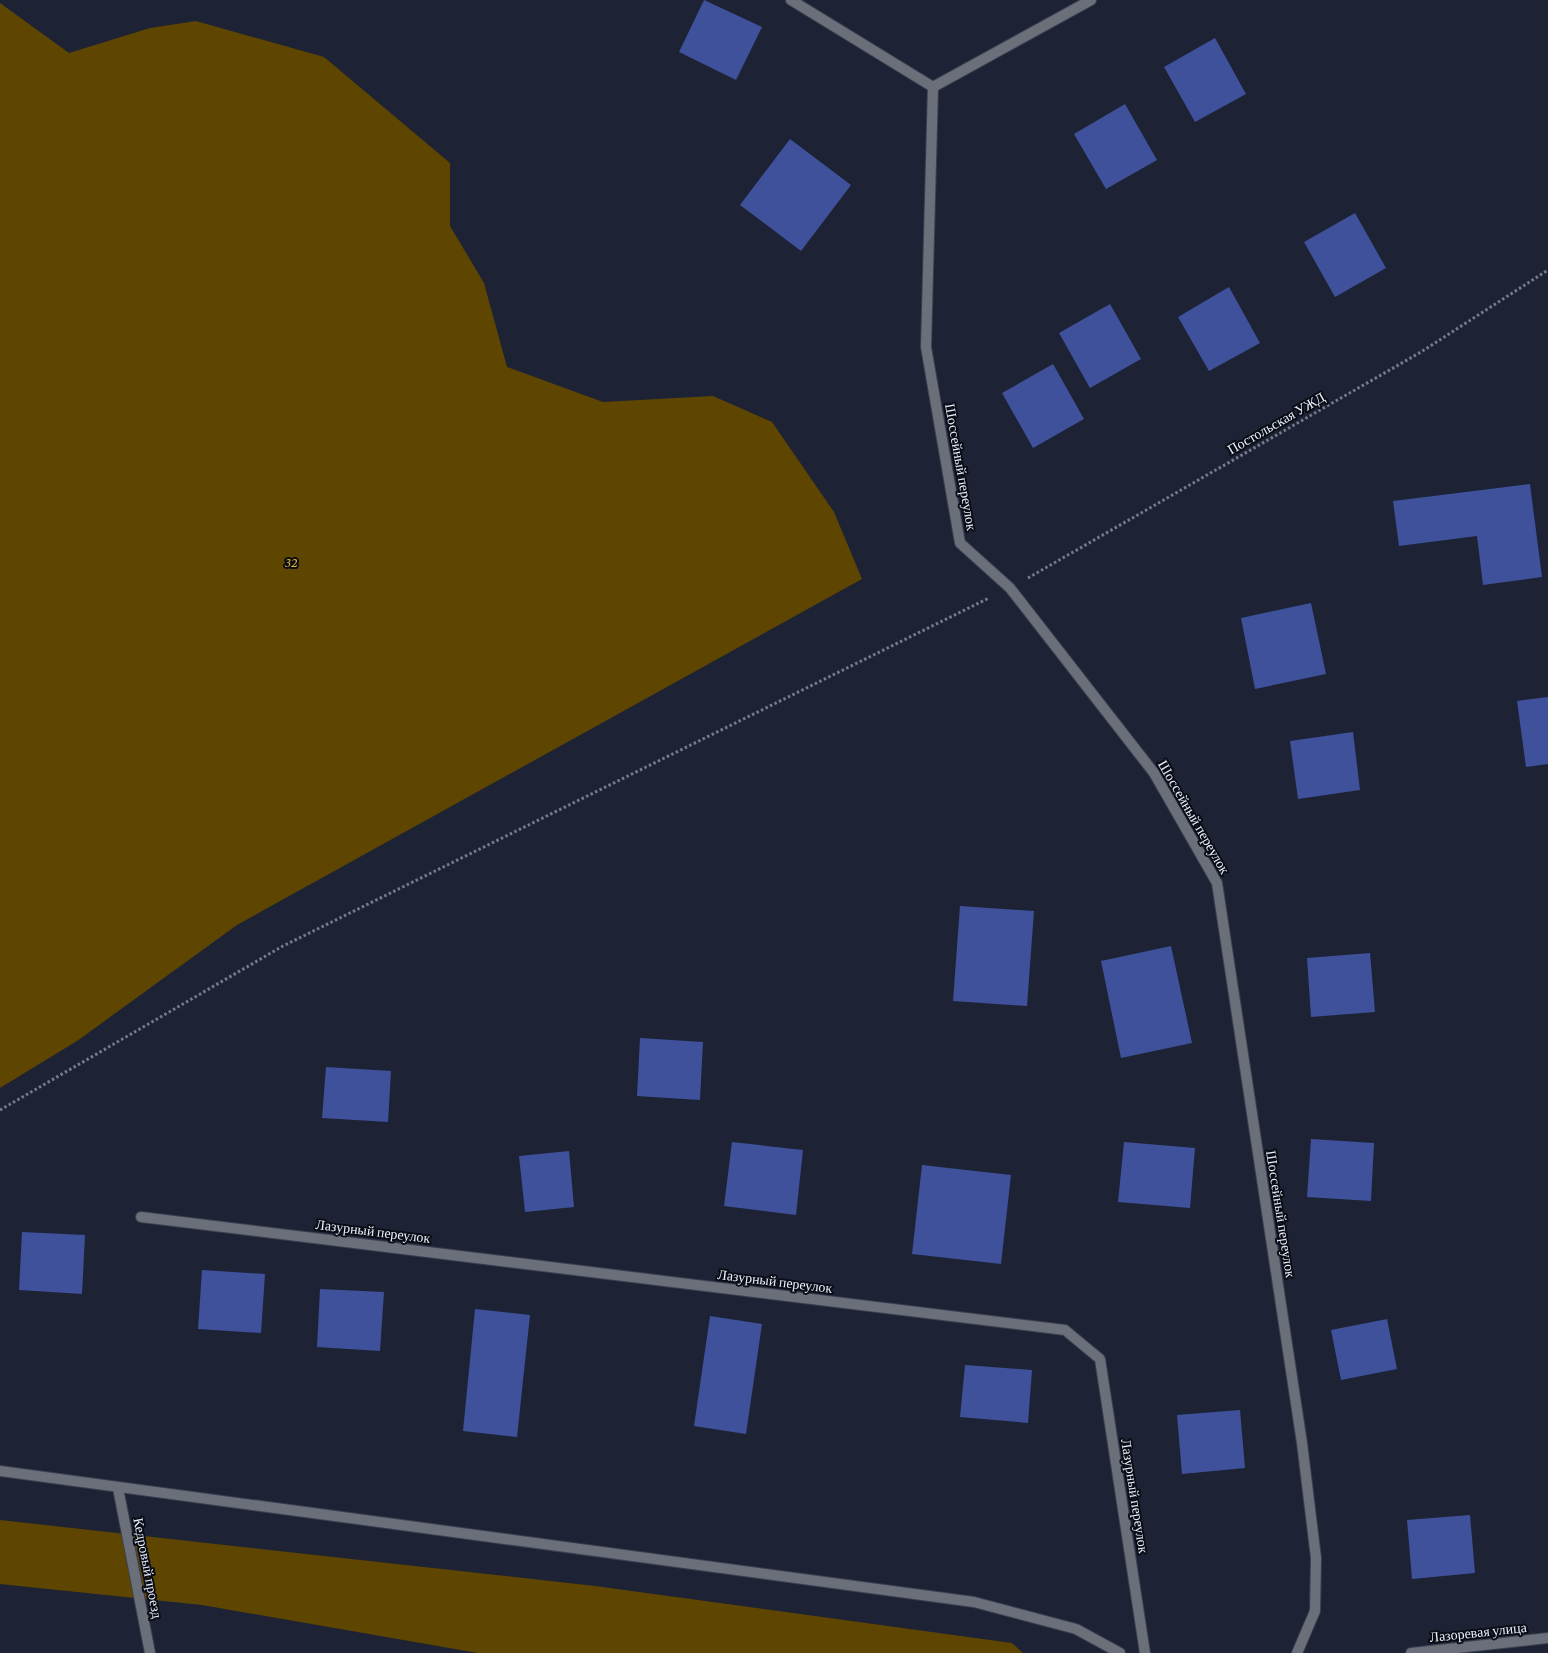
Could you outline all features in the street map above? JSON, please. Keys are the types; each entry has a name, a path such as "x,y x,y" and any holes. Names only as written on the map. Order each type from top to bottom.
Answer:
{"street":[{"path":"791,0 933,87 1091,0"},
{"name":"Шоссейный переулок","path":"933,87 926,347 960,543 1010,588 1154,773 1217,883 1302,1443 1316,1558 1315,1611 1297,1653"},
{"name":"Лазурный переулок","path":"140,1216 1065,1330 1100,1359 1145,1653"},
{"path":"0,1471 974,1602 1076,1629 1120,1653"},
{"name":"Кедровый проезд","path":"118,1488 150,1653"},
{"name":"Лазоревая улица","path":"1410,1653 1548,1638"}],"path":[{"name":"Постольская УЖД","path":"0,1110 283,946 1010,588 1422,352 1548,270"}],"green space":[{"name":"32","path":"0,3 69,53 150,28 196,21 324,57 450,163 450,226 484,283 507,367 603,402 713,396 772,422 834,512 862,579 237,925 77,1041 0,1088"},
{"path":"0,1520 595,1586 1012,1643 1023,1653 478,1653 202,1605 0,1584"}],"building":[{"path":"704,0 762,27 736,80 679,52"},
{"path":"1215,38 1246,94 1195,122 1164,67"},
{"path":"1125,104 1157,160 1106,189 1074,134"},
{"path":"790,139 851,185 801,251 740,205"},
{"path":"1355,213 1386,268 1335,297 1304,242"},
{"path":"1229,287 1260,343 1209,371 1178,317"},
{"path":"1110,304 1141,359 1090,388 1059,333"},
{"path":"1053,364 1084,419 1033,448 1002,393"},
{"path":"1530,484 1542,577 1483,585 1477,536 1399,546 1393,501"},
{"path":"1311,603 1326,674 1255,689 1241,618"},
{"path":"1548,697 1548,764 1526,767 1517,701"},
{"path":"1353,732 1360,790 1298,799 1290,741"},
{"path":"960,906 1034,911 1027,1006 953,1001"},
{"path":"1171,946 1192,1043 1121,1058 1101,961"},
{"path":"1370,953 1375,1012 1311,1017 1307,958"},
{"path":"640,1038 703,1042 700,1100 637,1096"},
{"path":"326,1067 391,1071 388,1122 322,1118"},
{"path":"1311,1139 1374,1143 1371,1201 1307,1197"},
{"path":"732,1142 803,1150 796,1215 724,1206"},
{"path":"1124,1142 1195,1148 1190,1208 1118,1202"},
{"path":"569,1151 574,1207 525,1212 519,1156"},
{"path":"922,1165 1011,1175 1001,1264 912,1254"},
{"path":"22,1232 85,1235 82,1294 19,1290"},
{"path":"202,1270 265,1274 261,1333 198,1329"},
{"path":"320,1289 384,1292 380,1351 317,1347"},
{"path":"475,1309 530,1315 517,1437 463,1431"},
{"path":"710,1316 762,1324 746,1434 694,1426"},
{"path":"1387,1319 1397,1369 1341,1380 1331,1330"},
{"path":"965,1365 1032,1370 1028,1423 960,1417"},
{"path":"1240,1410 1245,1468 1182,1474 1177,1415"},
{"path":"1470,1515 1475,1573 1412,1579 1407,1520"}]}
